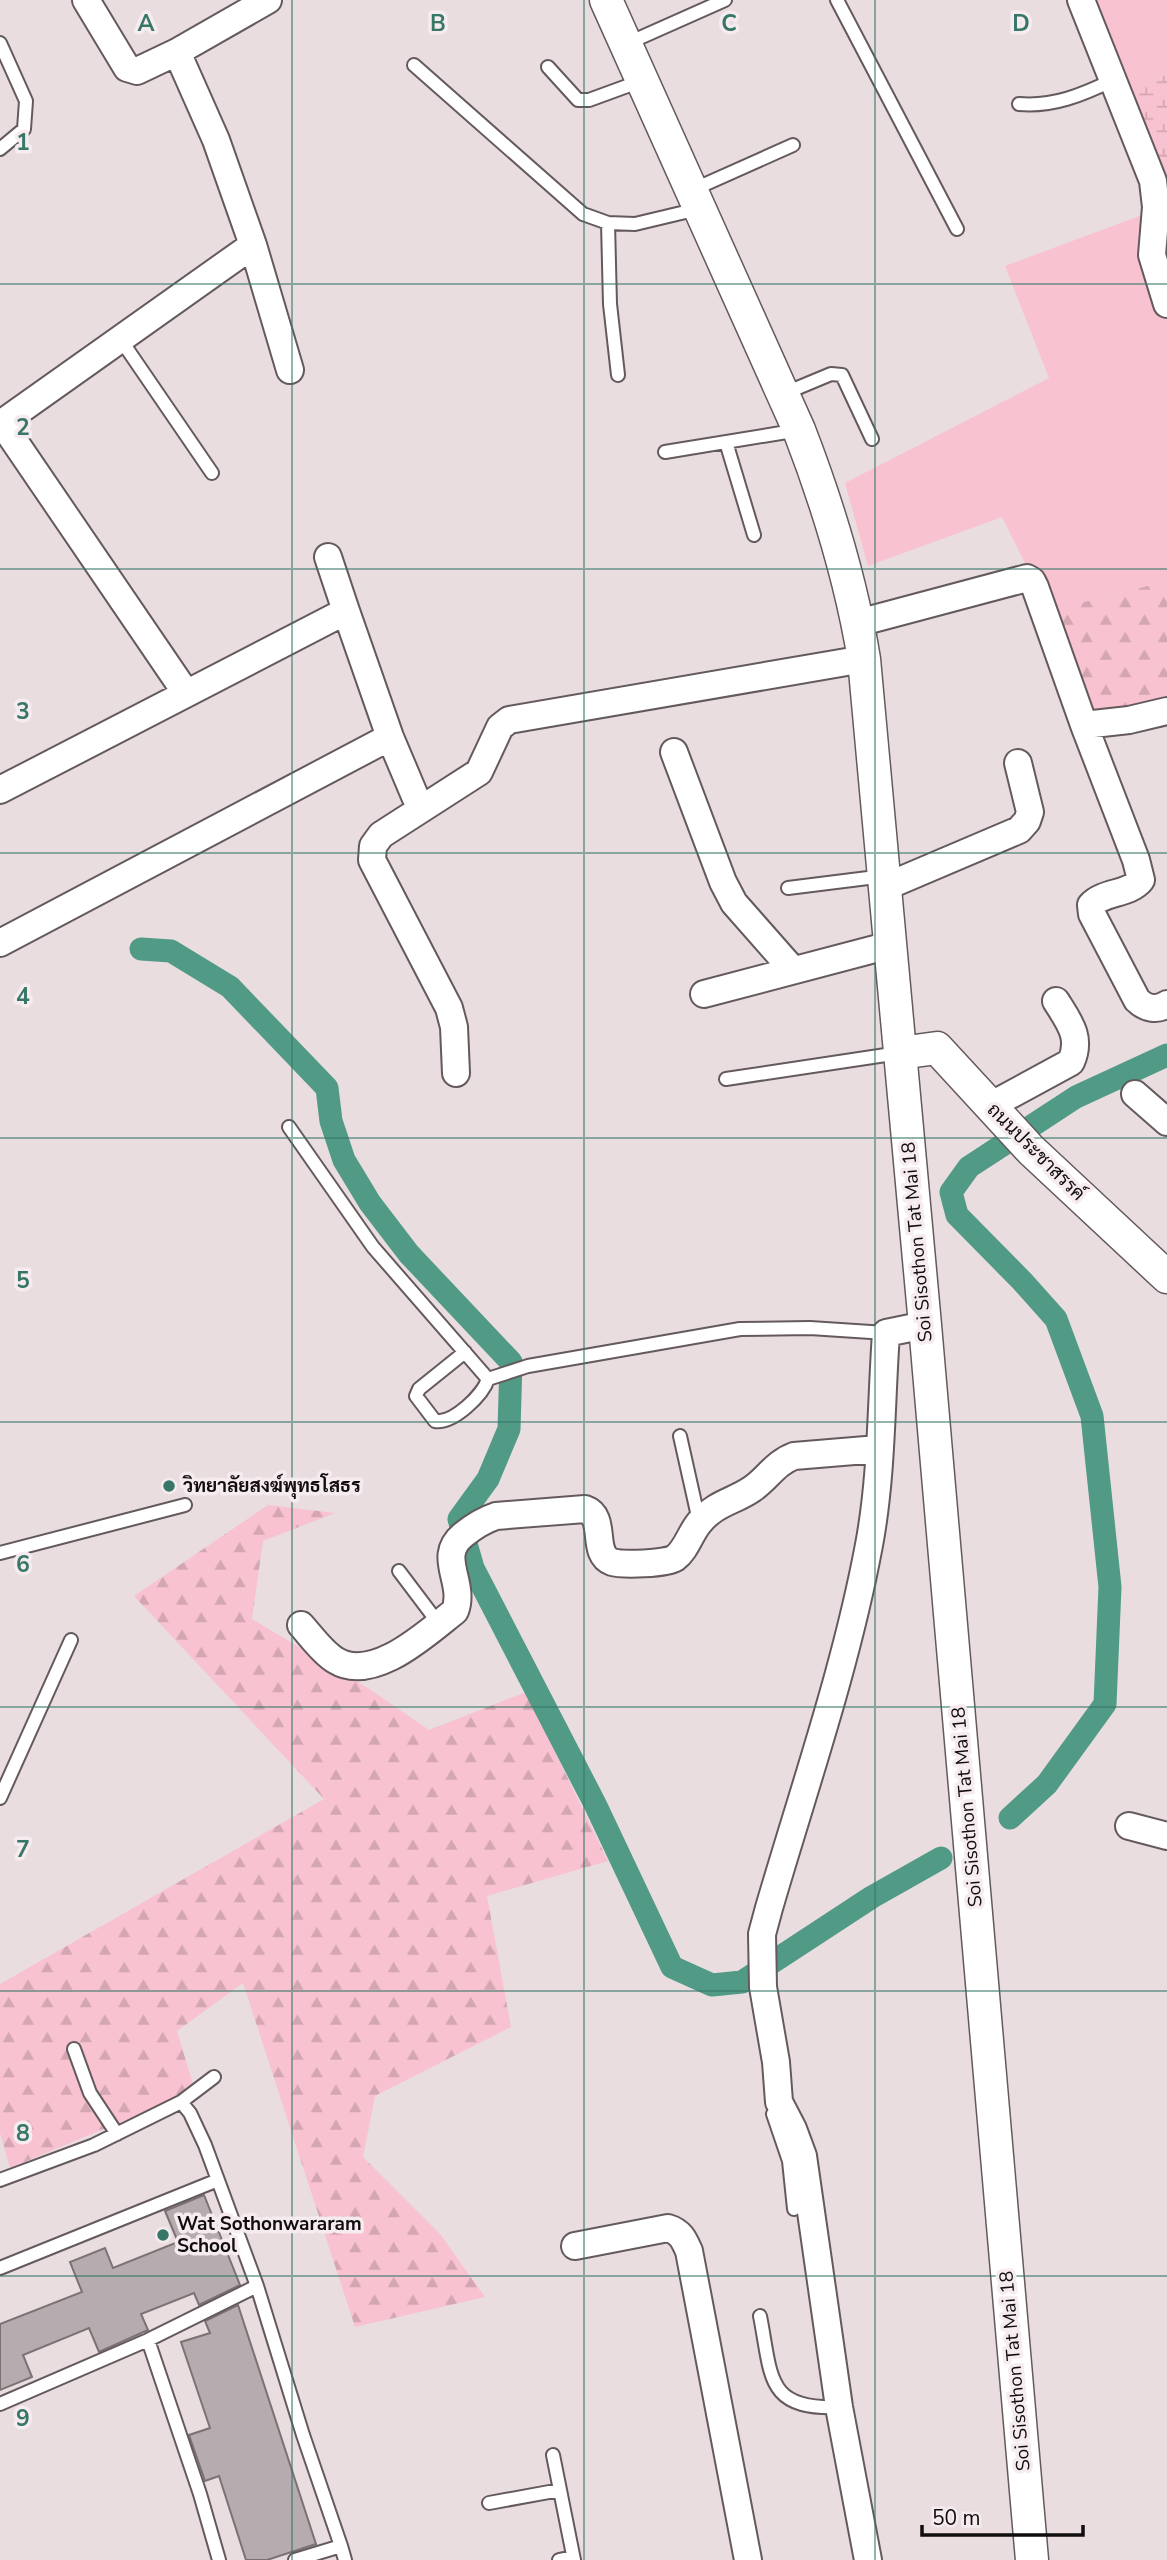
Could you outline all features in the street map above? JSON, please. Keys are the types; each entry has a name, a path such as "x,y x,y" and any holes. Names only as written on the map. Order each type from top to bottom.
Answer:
{"street":[{"path":"86,0 127,68 132,71 177,52 268,0"},
{"name":"Soi Sisothon Tat Mai 18","path":"606,0 799,430 824,494 858,622 864,659 925,1325 1032,2560"},
{"path":"1080,0 1153,181 1156,207 1152,255 1167,304"},
{"path":"177,52 216,140 253,245 290,370"},
{"path":"186,693 1,423 253,245"},
{"path":"328,557 390,737 417,801"},
{"path":"858,622 1027,578 1032,580 1142,880 1136,886 1096,900 1091,905 1092,914 1137,1000 1143,1006 1152,1008 1167,1004"},
{"path":"0,790 346,611"},
{"path":"456,1073 454,1027 449,1008 372,860 373,846 381,835 479,772 500,727 509,720 864,659"},
{"path":"1084,725 1129,720 1167,711"},
{"path":"0,943 390,737"},
{"path":"674,752 723,882 734,903 793,970"},
{"path":"885,882 1019,830 1027,821 1030,812 1018,763"},
{"path":"705,994 890,945"},
{"path":"994,1111 1071,1062 1077,1048 1073,1031 1056,1001"},
{"name":"ถนนประชาสรรค์","path":"900,1053 937,1048 1031,1150 1167,1276"},
{"path":"1135,1094 1167,1122"},
{"path":"868,2560 839,2407 803,2156 779,2102 776,2062 763,1987 762,1934 839,1669 869,1545 875,1502 886,1334 925,1325"},
{"path":"301,1625 333,1659 354,1666 365,1666 398,1655 455,1611 459,1601 450,1552 466,1533 496,1516 585,1509 592,1511 596,1518 603,1555 607,1560 617,1563 668,1562 682,1550 699,1522 719,1504 753,1488 781,1461 794,1456 878,1449"},
{"path":"1129,1826 1167,1836"},
{"path":"575,2246 668,2228 677,2231 682,2238 689,2251 748,2560"}],"lane":[{"path":"625,44 725,0"},
{"path":"837,0 957,229"},
{"path":"0,43 26,101 24,129 0,149"},
{"path":"414,65 583,214 608,223 635,224 694,200 793,145"},
{"path":"548,67 578,100 589,100 641,81"},
{"path":"1018,104 1061,101 1083,95 1113,80"},
{"path":"608,223 610,304 618,375"},
{"path":"121,340 212,473"},
{"path":"782,394 831,374 842,375 872,439"},
{"path":"665,452 799,430"},
{"path":"726,442 754,534"},
{"path":"788,888 885,882"},
{"path":"726,1079 900,1053"},
{"path":"289,1126 373,1247 488,1379"},
{"path":"465,1352 419,1390 416,1396 435,1421 445,1421 463,1409 485,1389 488,1379 528,1366 740,1329 810,1328 886,1334"},
{"path":"680,1436 699,1522"},
{"path":"0,1553 185,1505"},
{"path":"399,1571 439,1624"},
{"path":"0,1798 71,1640"},
{"path":"74,2049 90,2093 117,2134"},
{"path":"776,2062 766,2082 765,2094 789,2161 794,2209"},
{"path":"0,2180 117,2134 181,2102 214,2077"},
{"path":"181,2102 190,2113 205,2145 257,2286 345,2560"},
{"path":"0,2268 218,2180"},
{"path":"0,2403 148,2340 257,2286"},
{"path":"760,2316 772,2379 780,2392 792,2402 804,2406 839,2407"},
{"path":"148,2340 200,2494 219,2560"},
{"path":"553,2455 573,2559 559,2560"},
{"path":"489,2502 560,2490"},
{"path":"295,2560 341,2546"}],"green space":[{"path":"1091,0 1167,0 1167,75 1129,88"},
{"path":"1167,75 1167,201 1129,88"},
{"path":"1142,215 1167,320 1167,581 1049,611 1002,517 868,566 845,483 1049,378 1005,266"},
{"path":"1167,581 1167,704 1086,713 1049,611"},
{"path":"268,1505 335,1513 263,1541 252,1619 368,1688 429,1730 526,1692 608,1861 487,1896 511,2027 375,2096 363,2157 440,2234 485,2297 355,2327 243,1983 177,2031 195,2091 10,2168 0,2133 0,1984 324,1799 134,1596"}],"building":[{"path":"204,2195 240,2285 199,2305 194,2293 141,2314 148,2330 99,2352 89,2328 23,2355 32,2377 0,2390 0,2324 82,2292 70,2262 105,2248 113,2268 178,2242 165,2211"},
{"path":"238,2305 316,2544 267,2560 246,2560 219,2476 205,2481 189,2435 210,2428 181,2342 210,2333 205,2321"}],"waterway":[{"path":"141,949 171,951 230,987 327,1088 331,1121 344,1160 370,1203 409,1254 511,1362 509,1429 488,1479 459,1519 473,1568 595,1804 672,1967 712,1985 742,1982 872,1897 941,1858"},
{"path":"1010,1818 1047,1784 1105,1704 1110,1587 1092,1416 1056,1319 957,1215 951,1192 969,1167 1076,1097 1167,1055"}],"place":[{"name":"วิทยาลัยสงฆ์พุทธโสธร","path":"169,1486"},
{"name":"Wat Sothonwararam School","path":"163,2235"}]}
